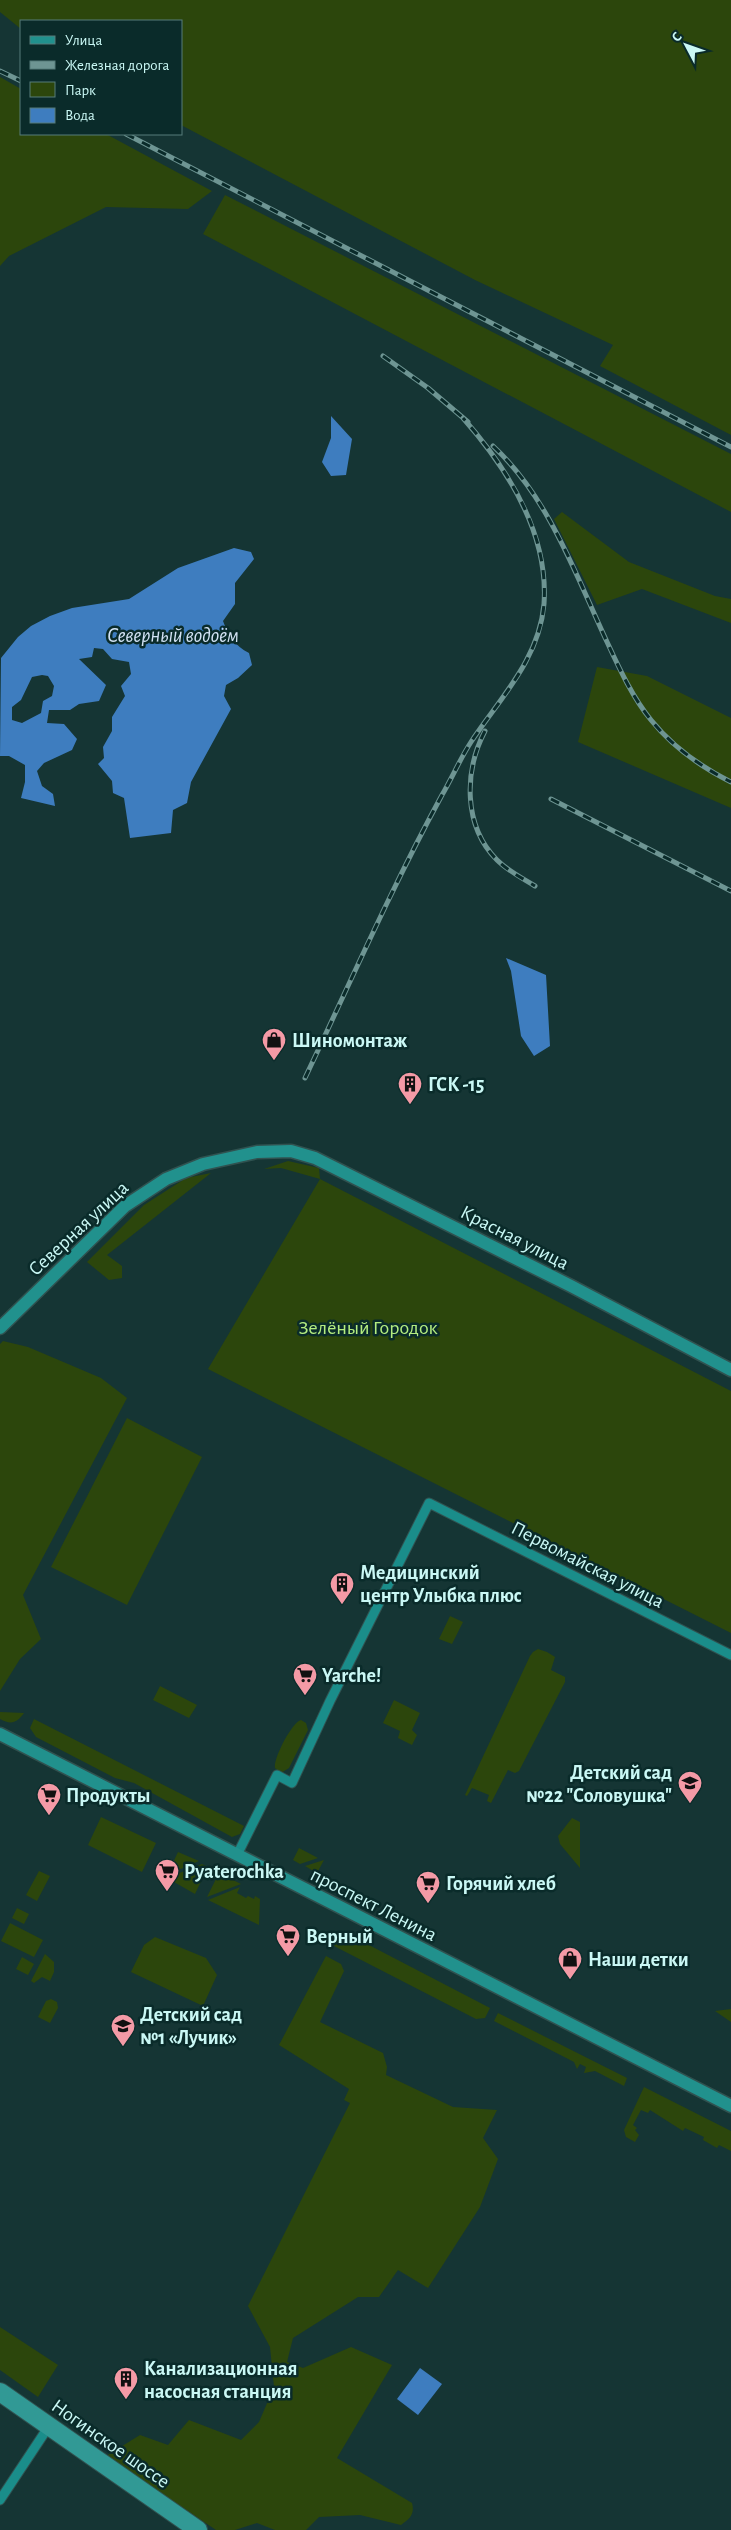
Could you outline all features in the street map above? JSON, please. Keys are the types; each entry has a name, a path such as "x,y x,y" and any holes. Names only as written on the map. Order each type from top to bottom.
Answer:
{"highway":[{"name":"Ногинское шоссе","path":"0,2392 198,2530"}],"main road":[{"name":"Северная улица","path":"0,1328 112,1218 146,1191 166,1179 203,1164 257,1152 278,1150"},
{"name":"Красная улица","path":"278,1150 315,1158 562,1282 731,1370"},
{"name":"проспект Ленина","path":"0,1734 731,2106"}],"street":[{"name":"Первомайская улица","path":"237,1855 277,1775 292,1782 428,1503 731,1655"},
{"path":"0,2500 49,2426"}],"green space":[{"path":"0,0 731,0 731,435 600,366 613,345 475,280 182,126 182,20 20,20 20,28 0,12"},
{"path":"0,77 20,88 20,135 108,135 212,191 188,209 106,207 9,256 0,266"},
{"path":"225,195 731,454 731,512 203,234"},
{"path":"562,512 629,562 715,596 731,599 731,623 642,589 597,605 554,519"},
{"path":"597,667 647,676 731,718 731,808 578,742"},
{"path":"288,1161 319,1168 320,1179 281,1168 264,1169"},
{"path":"211,1173 107,1255 122,1266 122,1278 109,1280 87,1262 144,1205 186,1178"},
{"name":"Зелёный Городок","path":"320,1179 731,1391 731,1633 208,1369"},
{"path":"3,1341 28,1347 101,1378 127,1398 23,1595 41,1639 20,1659 0,1691 0,1344"},
{"path":"127,1418 202,1457 127,1605 51,1567"},
{"path":"450,1616 463,1622 452,1644 439,1639"},
{"path":"538,1649 555,1657 551,1670 565,1677 565,1682 519,1771 515,1773 508,1770 491,1803 487,1801 489,1795 472,1788 467,1796 465,1795 530,1656"},
{"path":"160,1686 197,1705 189,1718 153,1700"},
{"path":"394,1700 420,1713 412,1730 417,1735 412,1745 398,1738 400,1731 383,1723"},
{"path":"0,1712 24,1713 16,1721 7,1722 0,1719"},
{"path":"34,1719 244,1826 240,1834 232,1837 134,1783 115,1778 36,1737 30,1728"},
{"path":"301,1720 306,1723 308,1730 289,1768 281,1773 275,1768 280,1749 293,1727"},
{"path":"101,1817 156,1843 142,1872 88,1845"},
{"path":"572,1818 580,1822 580,1868 560,1844 558,1836"},
{"path":"299,1848 318,1858 300,1864 293,1860"},
{"path":"178,1852 199,1861 167,1875"},
{"path":"324,1860 317,1873 305,1866"},
{"path":"202,1864 208,1867 195,1894 167,1878"},
{"path":"39,1871 50,1876 37,1901 26,1895"},
{"path":"219,1873 241,1884 207,1897"},
{"path":"240,1887 237,1893 246,1898 248,1896 254,1899 255,1896 260,1899 259,1925 208,1900"},
{"path":"17,1908 29,1914 24,1924 12,1918"},
{"path":"10,1923 43,1940 34,1957 1,1941"},
{"path":"342,1931 490,2008 485,2018 476,2019 334,1946"},
{"path":"155,1937 206,1958 217,1975 203,2006 131,1972 144,1945"},
{"path":"45,1954 54,1962 54,1972 50,1981 42,1977 34,1983 31,1981"},
{"path":"326,1956 341,1964 344,1971 320,2022 383,2053 387,2067 386,2075 453,2107 497,2110 483,2138 498,2159 480,2207 428,2288 398,2270 379,2297 358,2297 293,2338 287,2362 303,2368 351,2347 392,2365 337,2458 412,2503 413,2510 409,2518 401,2525 360,2515 319,2517 306,2530 275,2530 257,2523 235,2530 216,2530 106,2456 140,2435 168,2445 189,2420 241,2440 259,2422 274,2387 270,2347 248,2306 350,2103 344,2100 349,2089 279,2045"},
{"path":"22,1957 34,1964 28,1975 16,1969"},
{"path":"51,1999 57,2002 58,2008 50,2023 38,2017 46,2001"},
{"path":"731,2009 731,2022 715,2011"},
{"path":"498,2013 627,2078 624,2086 595,2071 584,2073 586,2067 580,2064 577,2069 574,2062 494,2021"},
{"path":"644,2087 731,2131 731,2151 719,2145 717,2148 703,2140 704,2137 685,2128 683,2131 650,2110 648,2113 641,2110 633,2125 637,2128 635,2130 639,2135 635,2142 626,2137 624,2130"},
{"path":"0,2327 58,2365 38,2397 0,2370"}],"water":[{"path":"331,416 352,439 346,475 331,476 322,462 331,438"},
{"name":"Северный водоём","path":"234,548 251,552 254,559 235,583 235,604 223,621 233,640 249,653 252,665 238,678 226,685 224,696 231,709 191,782 187,803 173,810 171,833 130,838 124,798 113,793 112,781 98,764 104,758 103,747 112,731 112,717 125,696 121,686 131,674 129,662 112,659 103,649 94,648 92,657 79,659 106,685 99,701 79,704 70,710 49,710 47,723 64,724 77,739 72,750 44,763 37,771 42,786 53,794 55,806 21,798 25,782 25,765 9,756 0,756 1,658 18,637 31,626 50,616 72,608 129,599 178,568","holes":["48,676 54,686 52,696 43,701 41,713 22,723 12,720 12,707 21,700 32,677"]},
{"path":"506,958 546,975 550,1046 534,1056 521,1036 511,971"},
{"path":"420,2368 442,2384 418,2415 397,2399"}],"railway":[{"path":"0,71 20,81"},
{"path":"128,135 731,447"},
{"path":"383,356 428,388 468,422"},
{"path":"305,1078 424,830 467,748 506,694 526,661 535,643 541,624 544,604 544,578 540,552 532,527 510,481 480,438 463,418"},
{"path":"493,446 531,490 546,514 573,565 622,674 644,711 668,739 698,763 731,782"},
{"path":"485,731 473,763 471,780 470,798 478,831 486,846 497,860 510,871 535,886"},
{"path":"551,799 731,891"}],"place":[{"name":"Шиномонтаж","path":"274,1061"},
{"name":"ГСК -15","path":"410,1105"},
{"name":"Медицинский центр Улыбка плюс","path":"342,1605"},
{"name":"Yarche!","path":"305,1696"},
{"name":"Детский сад №22 \"Соловушка\"","path":"690,1804"},
{"name":"Продукты","path":"49,1816"},
{"name":"Pyaterochka","path":"167,1892"},
{"name":"Горячий хлеб","path":"428,1904"},
{"name":"Верный","path":"288,1957"},
{"name":"Наши детки","path":"570,1980"},
{"name":"Детский сад №1 «Лучик»","path":"123,2047"},
{"name":"Канализационная насосная станция","path":"126,2400"}]}
